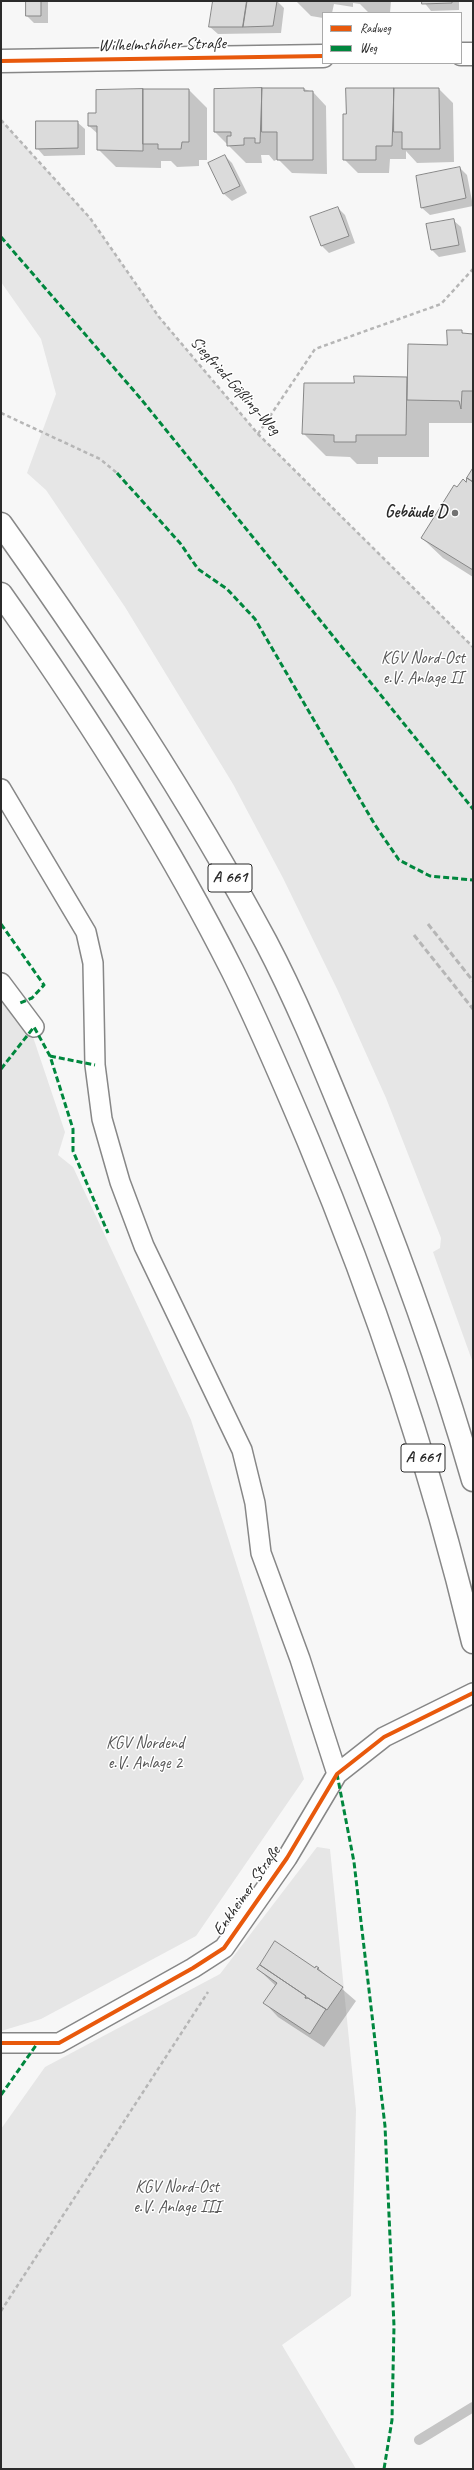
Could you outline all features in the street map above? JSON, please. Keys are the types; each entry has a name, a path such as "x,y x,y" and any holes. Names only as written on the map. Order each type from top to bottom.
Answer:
{"main road":[{"path":"462,54 473,54"},
{"name":"Wilhelmshöher Straße","path":"1,61 322,56"},
{"name":"A 661","path":"1,524 55,600 153,748 207,836 267,945 315,1048 403,1263 450,1399 473,1480"},
{"name":"A 661","path":"1,594 45,656 114,762 184,882 232,971 278,1070 362,1278 414,1430 454,1562 473,1642"}],"lane":[{"path":"1,789 86,932 93,963 96,1065 102,1119 120,1182 144,1246 242,1450 255,1503 261,1553 300,1659 337,1774"},
{"path":"1,982 34,1027"},
{"name":"Enkheimer Straße","path":"1,2042 59,2043 193,1968 224,1948 287,1858 337,1774 384,1737 473,1693"}],"path":[{"path":"258,434 315,349 441,304 473,269"},
{"path":"1,413 100,459 117,473"},
{"path":"1,2311 220,1974 224,1948"}],"green space":[{"name":"KGV Nord-Ost e.V. Anlage II","path":"1,120 90,218 159,317 258,434 473,647 473,1363 433,1252 440,1248 441,1238 386,1098 338,991 283,878 233,784 125,607 46,490 27,473 56,394 41,339 1,282"},
{"name":"KGV Nordend e.V. Anlage 2","path":"1,994 31,1031 65,1132 58,1155 73,1167 191,1420 304,1779 196,1936 41,2019 1,2031"},
{"name":"KGV Nord-Ost e.V. Anlage III","path":"317,1847 330,1849 356,2110 351,2296 282,2345 356,2469 1,2469 1,2129 45,2067 220,1974"}],"building":[{"path":"26,1 41,1 41,16 26,16"},
{"path":"213,1 247,1 243,27 209,27"},
{"path":"247,1 277,1 273,26 243,27"},
{"path":"422,1 452,1 452,3 422,4"},
{"path":"262,88 260,143 255,143 255,138 244,138 244,145 227,146 227,136 231,136 231,132 214,132 214,89"},
{"path":"262,88 304,88 304,91 313,91 313,160 277,160 277,132 262,132"},
{"path":"346,88 394,88 392,146 376,146 376,160 343,160 343,114 346,114"},
{"path":"394,88 439,88 440,149 402,149 402,132 394,132"},
{"path":"143,89 143,151 97,150 97,126 88,126 88,113 96,113 96,90"},
{"path":"143,89 189,89 189,142 182,142 181,149 158,149 158,144 143,144"},
{"path":"36,121 78,121 78,148 36,149"},
{"path":"225,155 240,186 223,194 208,163"},
{"path":"460,167 466,198 421,208 416,176"},
{"path":"338,207 349,236 321,246 310,217"},
{"path":"454,219 459,245 431,250 426,224"},
{"path":"447,330 462,330 462,333 473,334 473,391 462,391 461,409 459,401 407,400 408,344 447,345"},
{"path":"354,376 407,377 406,435 356,435 356,442 334,442 334,435 302,434 304,383 354,383"},
{"path":"473,468 473,482 467,478"},
{"name":"Gebäude D","path":"467,478 473,482 473,570 421,538 454,485 457,487 463,479 466,482"},
{"path":"275,1941 315,1968 316,1966 319,1968 317,1969 343,1987 327,2010 308,1998 305,1998 306,1996 260,1965"},
{"path":"260,1965 306,1996 305,1998 308,1998 326,2009 310,2034 263,2003 277,1983 257,1969"}],"waterway":[{"path":"419,2440 473,2407"}],"railway":[{"path":"428,924 473,981"},
{"path":"414,935 473,1009"}],"marked path":[{"path":"1,237 141,399 473,809"},
{"path":"117,473 180,543 198,569 227,589 255,619 375,825 399,860 430,876 473,880"},
{"path":"1,924 44,985 32,998 18,1004"},
{"path":"1,1069 34,1027 50,1056 73,1129 73,1151 108,1233"},
{"path":"50,1056 95,1065"},
{"path":"337,1774 354,1862 385,2126 394,2326 392,2420 384,2469"},
{"path":"1,2095 37,2044"}],"cycle path":[{"path":"1,61 322,56"},
{"path":"1,2043 59,2043 193,1968 224,1948 287,1858 337,1774 384,1737 473,1693"}],"place":[{"name":"Gebäude D","path":"455,513"}]}
